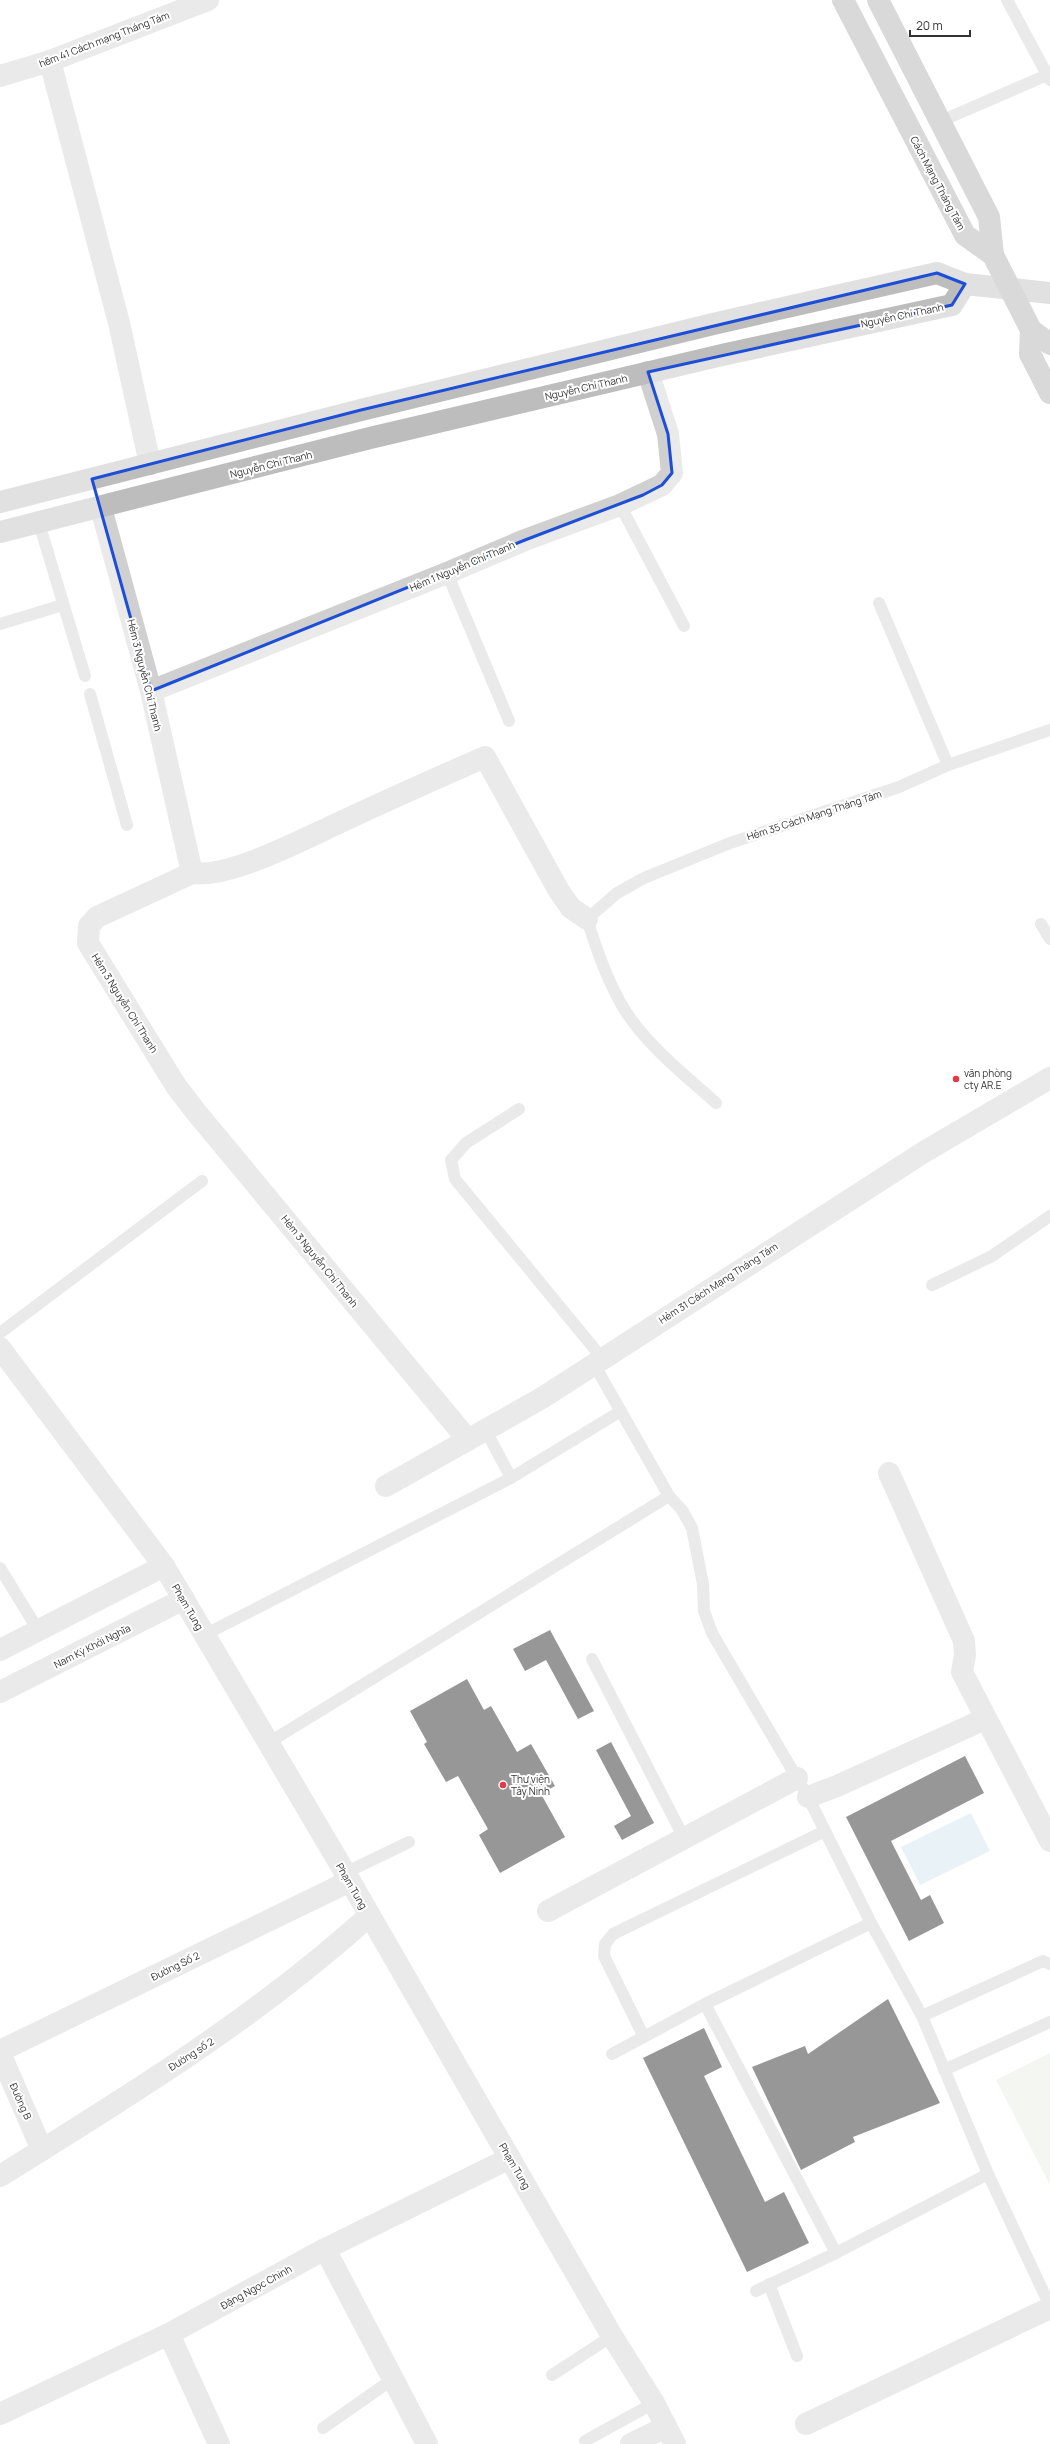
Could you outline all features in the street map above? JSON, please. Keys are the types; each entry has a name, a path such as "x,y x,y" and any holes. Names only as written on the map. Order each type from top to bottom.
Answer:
{"main road":[{"name":"Cách Mạng Tháng Tám","path":"843,0 965,235 993,255"},
{"path":"878,0 990,217 993,255 1031,330 1030,354 1050,393"},
{"path":"1031,330 1050,344"}],"street":[{"name":"hẽm 41 Cách mạng Tháng Tám","path":"0,76 50,61 183,4 208,0"},
{"path":"50,61 119,323 150,464"},
{"path":"0,502 361,410 713,324 937,273 966,284 1050,293"},
{"name":"Nguyễn Chí Thanh","path":"0,532 101,508 370,438 722,354 952,305 966,284"},
{"path":"713,324 722,354"},
{"name":"Hẻm 1 Nguyễn Chí Thanh","path":"151,691 447,573 525,540 620,505 662,485 672,473 668,434 648,372"},
{"path":"361,410 370,438"},
{"path":"92,479 101,508"},
{"name":"Hẻm 3 Nguyễn Chí Thanh","path":"101,508 151,691 192,873 97,917 89,926 88,943 176,1086 196,1112 477,1436"},
{"path":"192,873 203,874 225,870 274,852 484,757 559,891 571,908 587,919"},
{"name":"Hẻm 31 Cách Mạng Tháng Tám","path":"386,1486 477,1436 598,1361 924,1152 1050,1078"},
{"name":"Phạm Tung","path":"3,1359 164,1566 347,1877 612,2336 654,2402 671,2435"},
{"path":"889,1473 964,1641 965,1655 962,1672 1050,1841"},
{"path":"0,1650 164,1566"},
{"name":"Nam Kỳ Khởi Nghĩa","path":"0,1692 184,1599"},
{"path":"808,1797 837,1786 985,1718"},
{"path":"548,1911 797,1778"},
{"name":"Đường Số 2","path":"0,2052 347,1877"},
{"name":"Đường số 2","path":"0,2176 210,2043 322,1958 369,1916"},
{"name":"Đường B","path":"0,2052 42,2150"},
{"name":"Đặng Ngọc Chinh","path":"0,2414 169,2334 325,2249 510,2158"},
{"path":"325,2249 427,2444"},
{"path":"806,2424 1050,2307"},
{"path":"169,2334 219,2444"},
{"path":"631,2444 671,2435"}],"lane":[{"path":"941,121 1049,77 1007,0"},
{"path":"620,505 684,626"},
{"path":"39,523 85,676"},
{"path":"447,573 509,720"},
{"path":"880,603 948,765"},
{"path":"0,624 63,605"},
{"path":"90,694 127,825"},
{"name":"Hẻm 35 Cách Mạng Tháng Tám","path":"587,919 617,893 644,878 730,843 899,787 948,765 1050,730"},
{"path":"587,919 599,955 617,996 627,1013 649,1040 716,1103"},
{"path":"1041,924 1050,939"},
{"path":"519,1110 466,1143 451,1160 454,1179 598,1361 621,1411 669,1496 682,1510 692,1528 703,1584 704,1611 712,1633 808,1797 871,1923 922,2016 988,2174 1050,2307"},
{"path":"0,1333 202,1181"},
{"path":"932,1285 992,1256 1050,1216"},
{"path":"204,1634 511,1478 621,1411"},
{"path":"477,1436 511,1478"},
{"path":"268,1743 669,1496"},
{"path":"0,1568 38,1630"},
{"path":"592,1659 684,1838"},
{"path":"644,2037 604,1956 605,1944 613,1934 825,1831"},
{"path":"347,1877 409,1842"},
{"path":"612,2054 706,2004 871,1923"},
{"path":"922,2016 1043,1961 1050,1964"},
{"path":"706,2004 836,2253"},
{"path":"944,2070 1050,2022"},
{"path":"756,2291 836,2253 988,2174"},
{"path":"769,2284 797,2356"},
{"path":"552,2376 612,2336"},
{"path":"323,2428 393,2379"},
{"path":"585,2441 654,2402"}],"highlighted area":[{"path":"937,273 965,284 952,305 648,372 668,434 672,473 662,485 643,495 525,540 151,691 92,479 361,410"}],"shaded area":[{"path":"1050,2053 1050,2185 996,2080"}],"water":[{"path":"971,1813 990,1851 920,1885 901,1847"}],"building":[{"path":"550,1630 594,1711 578,1719 546,1660 525,1671 513,1649"},
{"path":"467,1679 484,1710 491,1706 517,1752 531,1744 555,1786 541,1794 565,1837 500,1873 479,1835 488,1829 458,1776 446,1782 424,1744 427,1742 410,1711"},
{"path":"611,1742 654,1823 622,1840 614,1826 631,1816 596,1750"},
{"path":"965,1756 984,1793 891,1841 921,1900 930,1895 944,1923 909,1941 846,1817"},
{"path":"888,1999 940,2103 853,2137 855,2142 801,2170 752,2067 805,2046 808,2054"},
{"path":"704,2028 722,2067 704,2076 765,2202 784,2192 809,2243 747,2272 643,2058"}],"place":[{"name":"văn phòng cty AR.E","path":"956,1079"},
{"name":"Thư viện Tây Ninh","path":"503,1785"}]}
